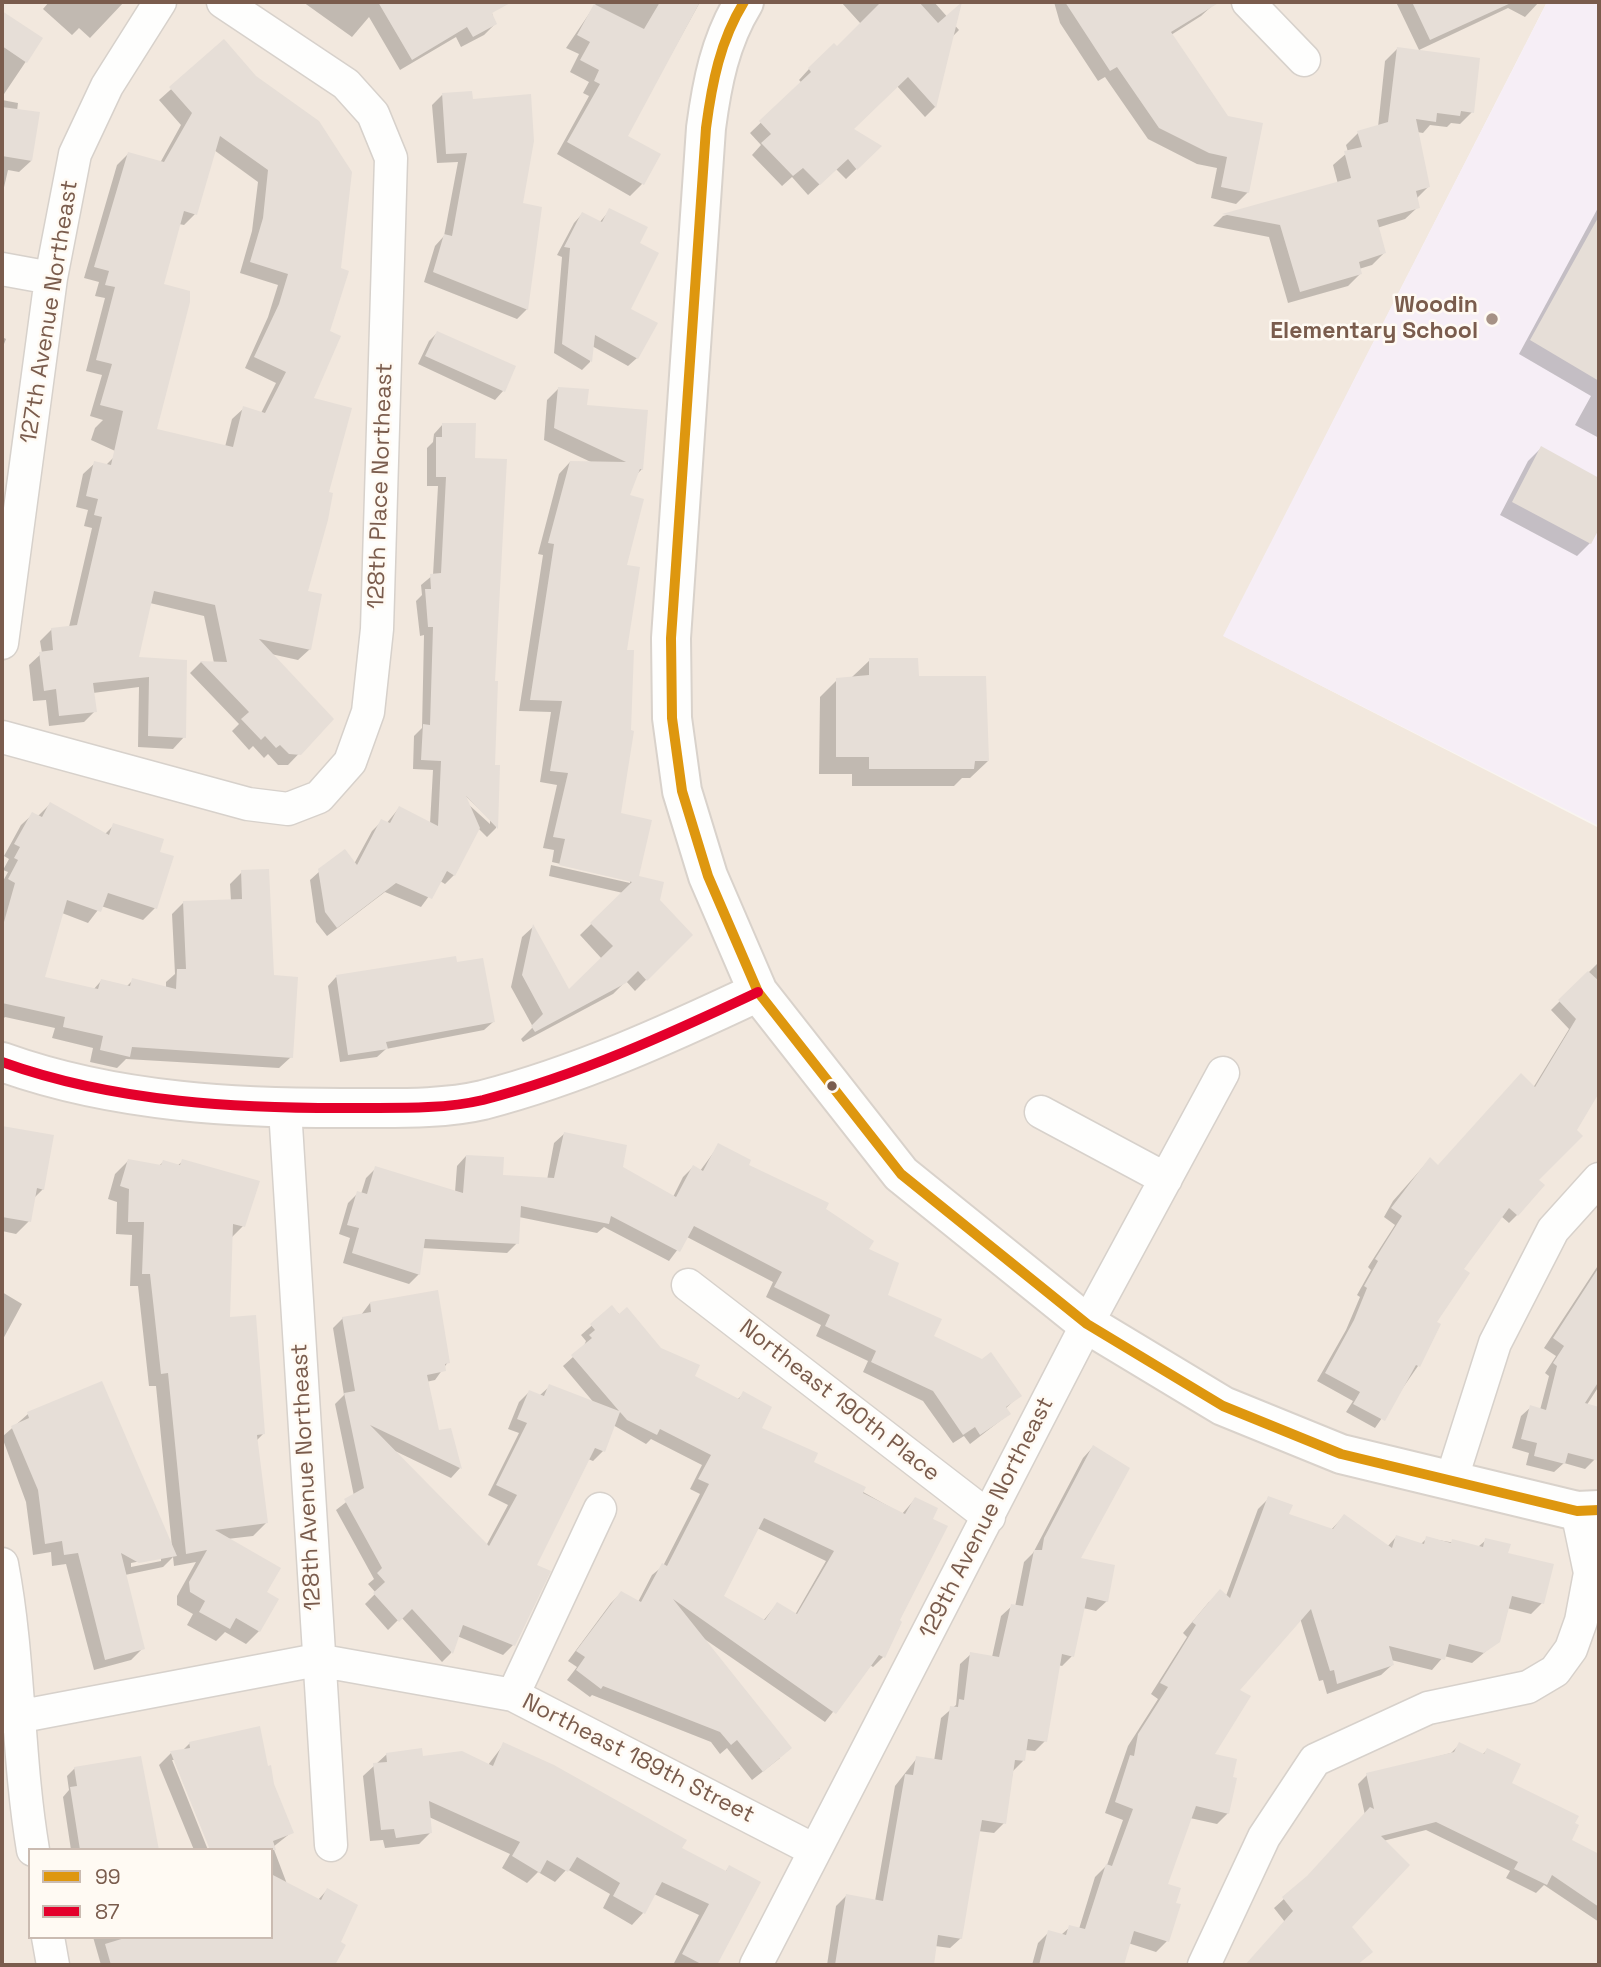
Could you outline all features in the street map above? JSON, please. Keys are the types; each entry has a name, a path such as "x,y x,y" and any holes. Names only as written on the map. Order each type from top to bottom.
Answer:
{"main road":[{"path":"744,2 723,44 713,79 706,128 671,638 672,718 682,791 708,876 758,992 901,1174 1087,1324 1223,1406 1341,1454 1588,1511"},
{"path":"2,1062 48,1078 150,1098 285,1109 396,1108 480,1101 576,1071 646,1044 758,992"}],"street":[{"name":"127th Avenue Northeast","path":"2,643 51,278 75,154 107,86 160,2"},
{"name":"128th Place Northeast","path":"2,737 248,804 288,809 319,797 350,762 368,712 377,629 391,158 373,114 346,84 223,2"},
{"path":"1248,2 1304,60"},
{"path":"2,269 51,278"},
{"name":"129th Avenue Northeast","path":"756,1965 1087,1324 1223,1073"},
{"name":"128th Avenue Northeast","path":"285,1109 317,1660 331,1845"},
{"path":"1041,1112 1166,1179"},
{"path":"1451,1480 1495,1343 1553,1230 1599,1179"},
{"name":"Northeast 190th Place","path":"688,1285 989,1517"},
{"path":"513,1695 600,1508"},
{"path":"1204,1965 1264,1837 1315,1760 1428,1708 1528,1687 1555,1671 1571,1649 1581,1621 1590,1573 1588,1511"},
{"path":"2,1564 11,1614 9,1717 33,1848"},
{"name":"Northeast 189th Street","path":"9,1717 317,1660 513,1695 814,1850"},
{"path":"48,1939 53,1965"}],"shaded area":[{"path":"2,2 1547,2 1224,636 1599,828 1599,1965 2,1965"},
{"name":"Woodin Elementary School","path":"1547,2 1599,2 1599,826 1223,636"}],"building":[{"path":"378,2 512,2 492,13 497,24 473,37 467,27 412,60"},
{"path":"660,2 700,2 628,136 661,154 644,185 567,142 600,84 594,81 599,70 580,60 590,42 577,35 594,4 644,29"},
{"path":"881,2 919,2 938,23 962,2 936,108 908,77 854,129 882,146 857,170 848,159 820,185 803,168 793,176 761,143 771,134 759,121 811,72 808,68 834,43 837,46"},
{"path":"1065,2 1220,2 1171,32 1228,116 1263,123 1249,193 1221,187 1227,157 1209,153 1159,128 1117,67 1110,71"},
{"path":"1412,2 1513,2 1430,40"},
{"path":"2,11 43,38 27,63 2,46"},
{"path":"224,39 256,76 319,121 352,172 341,268 349,271 330,331 341,336 314,398 352,408 329,492 333,493 328,520 308,591 322,594 311,650 259,639 334,719 301,755 289,754 280,745 276,748 265,736 261,740 241,719 249,712 200,661 227,662 215,605 154,591 139,657 187,660 186,738 148,736 149,677 93,683 97,712 59,716 56,689 44,691 39,652 53,650 51,628 77,625 102,517 94,515 98,499 86,496 94,461 111,465 123,411 100,405 112,364 96,360 115,287 105,285 109,271 94,267 128,152 164,162 192,113 169,87","holes":["220,136 268,170 263,218 250,262 288,274 279,304 254,357 286,372 265,413 243,406 233,447 157,429 190,302 190,291 164,284 184,211 197,215"]},
{"path":"1397,47 1480,58 1474,113 1461,111 1460,116 1437,113 1436,122 1416,119 1430,187 1416,191 1420,208 1377,220 1386,253 1359,262 1362,274 1300,292 1280,225 1222,214 1351,178 1344,151 1362,147 1357,131 1388,122"},
{"path":"472,91 473,99 531,94 534,141 523,203 542,207 528,310 433,272 444,234 452,236 467,153 446,154 442,93"},
{"path":"2,107 40,112 32,161 2,156"},
{"path":"609,208 648,227 640,243 659,253 631,309 658,323 638,359 595,335 592,362 562,344 570,248 564,247 582,212 602,222"},
{"path":"1599,216 1599,381 1530,340"},
{"path":"437,331 516,366 505,392 425,356"},
{"path":"558,387 589,389 587,405 648,410 643,470 640,469 630,495 644,499 627,565 640,567 627,650 634,650 631,730 634,731 621,813 652,820 639,876 664,882 660,900 693,935 647,981 638,971 626,983 535,1032 531,1026 543,1014 522,975 533,924 569,989 613,946 590,923 632,882 559,865 565,839 553,837 568,773 550,771 562,701 530,700 554,544 548,543 570,461 626,462 554,428"},
{"path":"442,423 476,423 475,458 507,459 495,681 498,681 495,765 500,765 498,829 466,796 480,828 455,876 447,871 432,899 396,883 337,928 325,912 318,869 345,849 357,865 381,819 390,823 399,806 438,826 441,761 421,760 423,724 430,725 433,627 428,627 425,589 431,589 430,574 441,573 446,477 436,477 436,437 442,437"},
{"path":"1541,446 1599,478 1599,529 1591,544 1512,502"},
{"path":"869,658 918,658 919,676 986,676 989,761 975,761 974,769 869,769 869,757 836,757 836,678 869,675"},
{"path":"50,802 109,835 113,823 164,839 160,852 174,856 157,909 108,893 101,912 67,900 45,977 98,989 101,979 130,986 132,978 176,989 177,969 186,969 183,901 242,899 241,870 269,869 274,975 298,977 293,1058 132,1047 130,1057 100,1050 103,1036 63,1027 65,1017 2,1003 2,929 15,883 8,879 18,860 14,858 20,847 14,844 32,812 42,817"},
{"path":"456,956 457,962 483,958 495,1022 386,1042 388,1049 348,1055 336,975"},
{"path":"1588,971 1599,981 1599,1093 1577,1130 1583,1136 1539,1180 1545,1185 1518,1216 1509,1208 1464,1269 1470,1273 1437,1322 1441,1324 1420,1367 1416,1365 1385,1421 1353,1404 1360,1392 1325,1373 1354,1320 1367,1288 1364,1286 1378,1261 1375,1259 1402,1216 1391,1208 1430,1157 1438,1165 1521,1073 1535,1087 1576,1019 1558,1000"},
{"path":"2,1126 54,1135 44,1190 37,1188 31,1222 2,1217"},
{"path":"564,1132 627,1145 623,1167 676,1197 693,1165 703,1171 718,1143 751,1160 749,1165 829,1203 826,1209 874,1241 869,1249 899,1263 888,1295 942,1319 934,1336 982,1359 991,1352 1022,1396 1006,1407 1011,1414 980,1435 975,1427 963,1435 933,1391 871,1362 876,1351 825,1326 830,1315 774,1287 782,1272 694,1226 680,1252 611,1216 609,1224 521,1206 519,1244 425,1239 420,1275 352,1253 359,1228 347,1225 357,1191 367,1194 375,1166 463,1193 466,1155 504,1157 503,1175 554,1178"},
{"path":"128,1159 161,1165 163,1160 180,1165 182,1159 260,1181 245,1227 233,1224 230,1317 256,1315 265,1434 257,1435 268,1523 215,1530 281,1568 267,1592 279,1599 260,1632 236,1618 230,1629 199,1612 205,1601 190,1592 189,1582 207,1550 186,1554 168,1373 161,1374 150,1274 142,1274 144,1222 128,1222 129,1189 120,1186"},
{"path":"1599,1267 1599,1381 1585,1403 1599,1407 1599,1461 1568,1453 1565,1464 1534,1456 1537,1443 1521,1439 1530,1405 1546,1410 1557,1366 1553,1363 1564,1346 1553,1338"},
{"path":"438,1290 450,1363 445,1364 446,1371 427,1375 439,1430 451,1428 462,1469 370,1425 489,1546 517,1495 496,1485 527,1423 517,1419 529,1390 544,1396 549,1384 619,1411 571,1355 592,1338 589,1335 595,1330 590,1324 612,1305 619,1314 627,1307 661,1348 700,1365 695,1376 739,1399 743,1391 772,1407 762,1428 818,1453 814,1462 866,1487 863,1493 905,1514 915,1497 938,1508 933,1519 948,1526 900,1620 902,1622 885,1658 879,1655 836,1714 673,1599 792,1748 763,1772 737,1740 731,1745 720,1732 603,1686 601,1689 576,1670 585,1657 576,1651 621,1591 641,1602 662,1563 667,1566 709,1484 698,1479 711,1455 660,1429 657,1435 627,1420 620,1412 605,1452 595,1448 537,1565 551,1571 515,1646 463,1625 453,1654 412,1609 399,1622 373,1593 385,1582 377,1573 382,1568 344,1499 364,1488 344,1393 355,1391 342,1317 371,1312 370,1302","holes":["764,1518 834,1551 797,1614 777,1602 765,1620 724,1596"]},
{"path":"102,1381 177,1556 139,1563 121,1553 145,1649 105,1660 78,1553 64,1555 62,1541 45,1544 38,1490 11,1426 29,1418 27,1412"},
{"path":"1093,1445 1130,1468 1081,1558 1115,1565 1108,1602 1087,1597 1074,1657 1062,1654 1047,1742 1028,1739 1025,1761 1015,1760 1006,1824 982,1820 962,1939 938,1935 934,1965 835,1965 846,1894 883,1901 905,1774 913,1775 916,1756 942,1760 950,1706 958,1707 959,1699 964,1700 970,1652 999,1657 1011,1604 1023,1606 1034,1550 1042,1550 1044,1538"},
{"path":"1268,1496 1293,1505 1289,1514 1333,1529 1344,1514 1392,1548 1396,1535 1424,1544 1426,1536 1451,1543 1452,1539 1483,1547 1485,1538 1511,1544 1508,1553 1554,1564 1544,1604 1512,1596 1500,1642 1484,1653 1449,1644 1445,1660 1389,1646 1394,1665 1337,1684 1334,1670 1330,1671 1311,1609 1240,1690 1251,1696 1215,1754 1237,1759 1233,1777 1237,1778 1229,1814 1196,1806 1168,1884 1181,1888 1176,1903 1181,1904 1169,1942 1134,1931 1124,1965 1039,1965 1048,1930 1066,1935 1069,1925 1085,1929 1106,1864 1112,1866 1133,1809 1115,1802 1130,1755 1134,1756 1138,1734 1168,1687 1160,1683 1196,1625 1192,1622 1220,1589 1230,1598"},
{"path":"260,1726 268,1766 271,1765 274,1784 294,1833 273,1841 276,1850 209,1848 170,1751 190,1748 189,1742"},
{"path":"503,1742 554,1765 687,1840 682,1848 726,1871 729,1865 761,1882 717,1965 703,1965 682,1954 709,1904 662,1882 645,1914 613,1896 620,1883 577,1857 568,1872 547,1860 540,1873 512,1856 520,1842 429,1801 432,1833 396,1838 394,1829 381,1830 373,1763 387,1762 386,1753 422,1748 423,1756 462,1751 493,1766"},
{"path":"1459,1742 1484,1754 1487,1748 1521,1764 1512,1783 1579,1816 1575,1823 1579,1825 1572,1840 1599,1854 1599,1907 1552,1875 1547,1885 1514,1869 1518,1862 1436,1822 1381,1836 1410,1865 1352,1927 1373,1952 1357,1965 1245,1965 1293,1911 1282,1897 1307,1876 1370,1807 1374,1809 1366,1773 1454,1752"},
{"path":"141,1756 159,1848 80,1848 70,1787 77,1786 74,1767"},
{"path":"273,1875 321,1900 327,1888 358,1905 341,1942 346,1945 335,1965 111,1965 105,1944 121,1939 273,1939"}],"transit line":[{"name":"99","path":"744,2 718,63 706,128 671,638 672,718 682,791 708,876 758,992 901,1174 1087,1324 1223,1406 1341,1454 1577,1511 1599,1510"},
{"name":"87","path":"2,1062 89,1087 179,1101 316,1108 438,1106 483,1100 589,1066 758,992"}],"place":[{"name":"Woodin Elementary School","path":"1492,319"}]}
